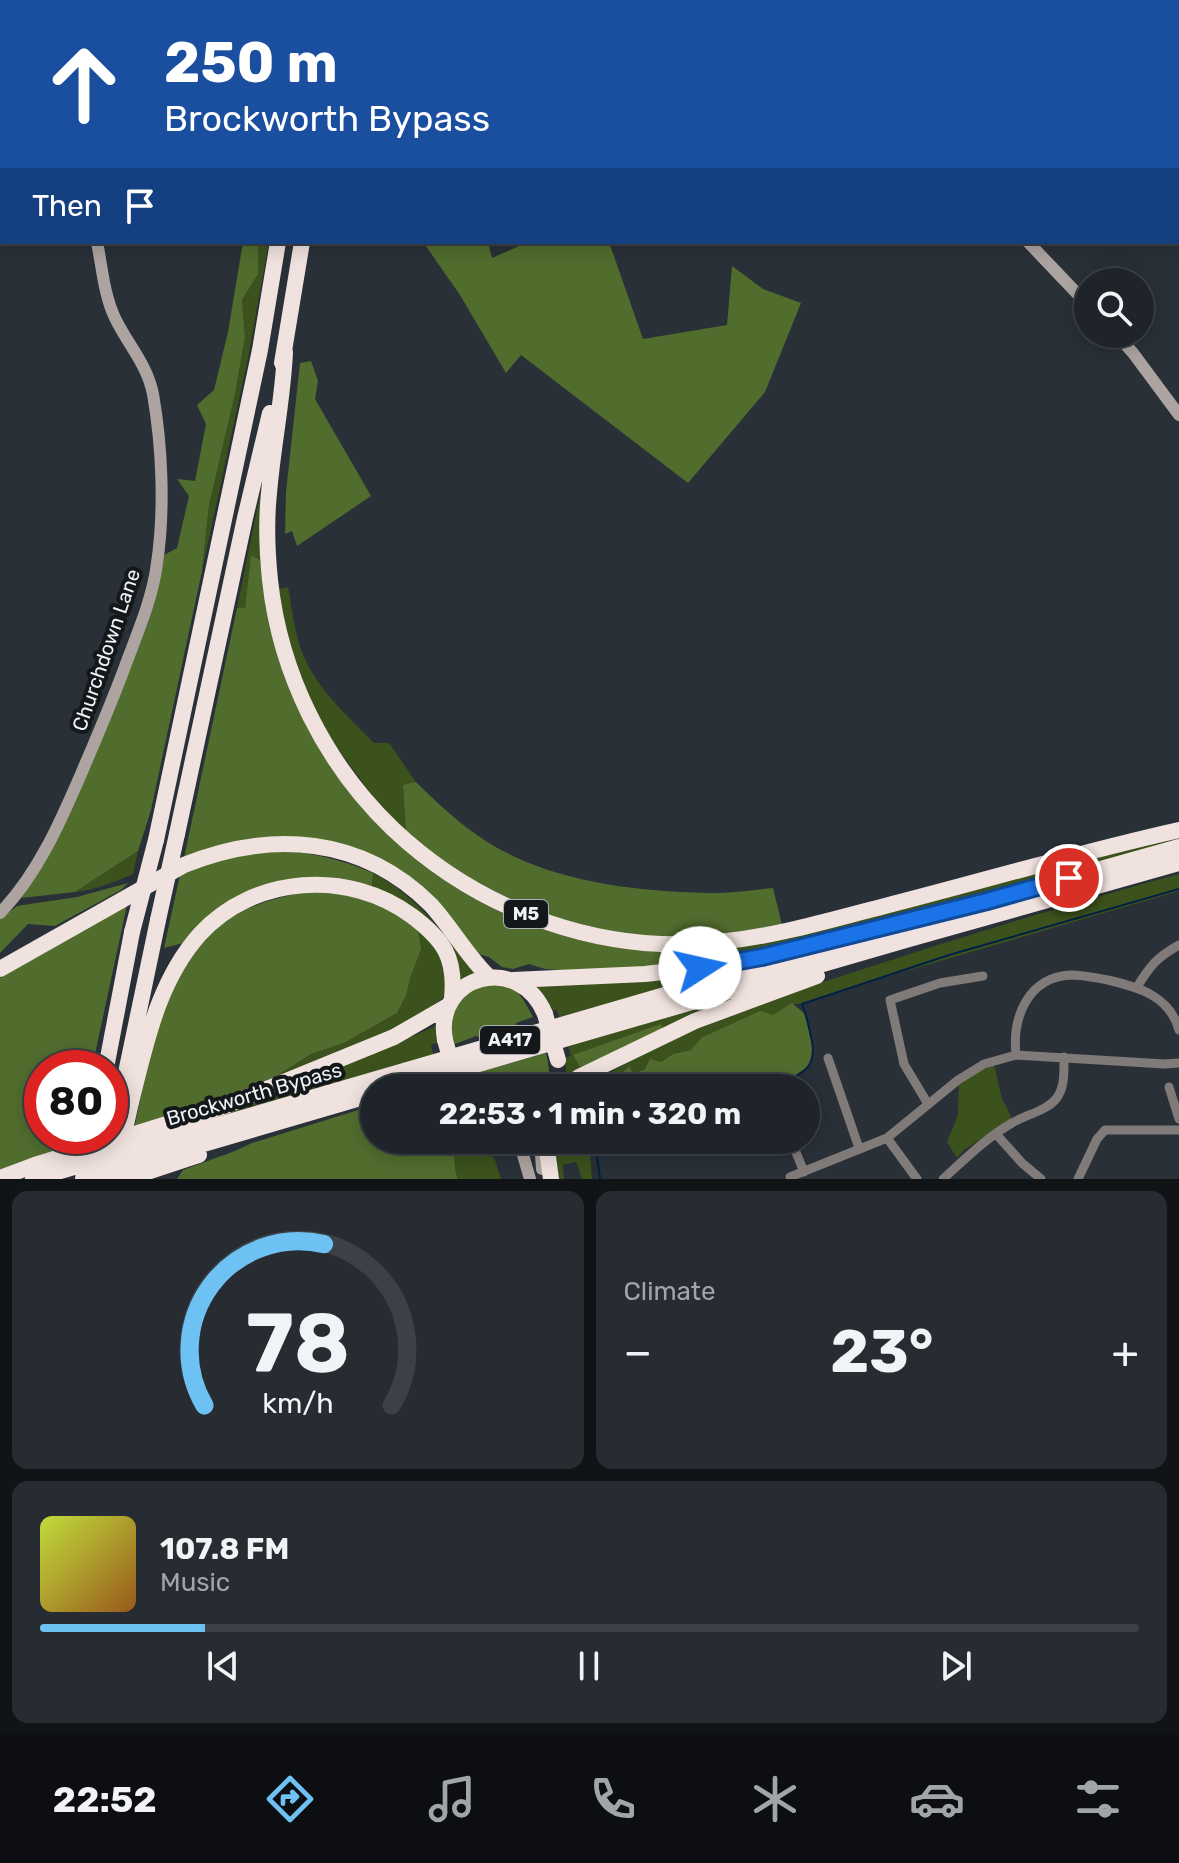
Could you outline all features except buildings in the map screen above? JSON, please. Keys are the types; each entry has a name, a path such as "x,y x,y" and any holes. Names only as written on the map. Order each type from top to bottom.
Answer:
{"highway":[{"path":"109,1050 132,932 156,840 260,350 278,244"},
{"name":"M5","path":"128,1087 158,920 245,518 285,352 302,244"},
{"name":"M5","path":"285,352 269,493 268,541 273,602 285,654 316,727 361,794 422,855 470,887 535,918 585,933 660,944 724,942 783,931 1179,830"},
{"path":"0,969 184,865 210,854 237,848 287,843 336,850 391,874 430,905 489,977"},
{"name":"Brockworth Bypass","path":"33,1179 988,909 1179,847"},
{"name":"Brockworth Bypass","path":"444,1074 909,939 988,909 1179,863"},
{"name":"M5","path":"128,1095 153,1018 177,966 193,943 209,925 241,903 289,886 328,884 364,891 396,905 425,927 444,947 454,983 449,1003"},
{"path":"0,1178 239,1101 394,1037 449,1003 470,984 489,977 513,980 645,974 716,966 988,909"},
{"path":"585,1074 695,1021 988,909"},
{"path":"513,980 538,999 545,1014 560,1074"},
{"path":"449,1003 443,1027 455,1074"},
{"path":"601,1074 638,1049"},
{"name":"Brockworth Bypass","path":"83,1177 360,1098"},
{"path":"126,1179 179,1163 297,1117"},
{"path":"83,1177 88,1154"},
{"name":"M5","path":"104,1179 111,1154"},
{"name":"M5","path":"114,1179 118,1154"},
{"path":"548,1154 551,1179"}],"street":[{"name":"Churchdown Lane","path":"0,913 24,886 67,808 114,698 150,596 157,564 161,492 152,388 146,370 111,308 97,244"},
{"path":"1030,244 1074,290"},
{"path":"1129,348 1179,415"},
{"path":"1137,987 1150,966 1179,945"},
{"path":"1016,1055 1018,1017 1026,999 1053,979 1069,975 1137,987 1161,1000 1178,1024"},
{"path":"928,1104 904,1064 890,1000 940,983 983,976"},
{"path":"790,1177 887,1138 958,1080 984,1064 1016,1055 1179,1063"},
{"path":"943,1179 981,1144 1057,1098 1062,1088 1064,1057"},
{"path":"828,1058 859,1148"},
{"path":"1169,1087 1179,1119"},
{"path":"1078,1179 1097,1139 1105,1130 1179,1130"},
{"path":"996,1134 1041,1179"},
{"path":"887,1138 917,1179"},
{"path":"523,1154 530,1179"},
{"path":"541,1154 544,1179"},
{"path":"797,1154 804,1172"}],"green space":[{"path":"243,244 258,244 258,274 242,300 245,337 209,505 202,571 151,810 138,851 75,892 21,898 56,836 162,556 177,548 189,496 177,479 195,481 206,424 197,405 214,390 228,332"},
{"path":"258,244 269,244 248,358 202,571 209,505 245,337 242,300 258,274"},
{"path":"424,244 488,244 492,258 524,244 610,244 643,339 727,325 732,266 763,289 801,303 765,392 688,483 521,355 506,373 460,295"},
{"path":"311,361 318,381 315,399 371,496 297,546 292,531 285,534 286,492 300,363"},
{"path":"261,490 260,560 251,555 245,609 237,608"},
{"path":"251,555 260,560 278,656 297,706 322,752 352,796 388,834 429,869 473,898 521,921 583,941 662,952 664,966 575,971 545,969 529,964 513,969 502,967 489,957 475,953 453,924 334,844 184,858 237,608 245,608"},
{"path":"288,587 299,642 314,676 332,700 374,743 389,743 416,782 403,786 406,833 375,799 329,737 296,672 277,589"},
{"path":"416,782 474,833 536,866 607,884 656,890 713,893 773,888 782,925 750,933 686,937 629,936 544,915 464,877 406,833 403,785"},
{"path":"1179,836 1179,840 832,933 748,953 664,966 662,952 684,952"},
{"path":"284,850 329,858 373,873 372,890 276,886 191,941 164,948 180,875 226,856"},
{"path":"138,851 133,874 97,888 75,892"},
{"path":"373,873 417,905 476,974 460,982 452,957 373,890"},
{"path":"1179,874 1179,891 802,1004 792,1004 773,1015 701,1038 691,1050 673,1054 632,1074 628,1067 620,1074 608,1074 655,1048 767,1001"},
{"path":"128,883 121,890 55,926 28,924 0,953 0,919 17,906 77,897"},
{"path":"302,892 364,900 392,911 418,930 421,949 406,996 397,1013 344,1043 311,1054 278,1075 226,1100 134,1130 145,1074 162,1014 188,960 206,938 227,920 263,903"},
{"path":"127,905 96,1050 24,1050 24,1154 50,1154 0,1172 0,978"},
{"path":"418,930 431,944 446,971 446,990 442,999 395,1031 226,1100 278,1075 311,1054 344,1043 397,1013 406,996"},
{"path":"740,966 560,1019 557,1010 551,1011 533,984"},
{"path":"505,984 518,993 533,1017 516,1023 515,1028 455,1044 451,1038 452,1021 462,999 475,988"},
{"path":"762,989 576,1074 566,1074 564,1058 571,1056 568,1046"},
{"path":"792,1003 805,1014 813,1048 811,1064 797,1074 633,1074 645,1069 650,1059 661,1062 673,1054 691,1050 701,1038 760,1011 773,1015"},
{"path":"661,1024 664,1032 613,1056 580,1067 573,1055"},
{"path":"437,1025 438,1042 431,1045 434,1056 372,1074 360,1074 360,1077 130,1144 226,1111"},
{"path":"546,1053 549,1070 549,1074 472,1074"},
{"path":"994,1064 1002,1099 1012,1118 957,1158 947,1142 958,1115 959,1082"},
{"path":"629,1066 633,1074 621,1074"},
{"path":"360,1109 360,1154 454,1154 458,1179 177,1179 183,1170 252,1143"},
{"path":"454,1154 491,1154 501,1179 458,1179"},
{"path":"554,1154 590,1154 592,1179 582,1179 576,1162 563,1165 564,1179 554,1179"}],"waterway":[{"path":"800,1074 808,1067 813,1052 802,1004 949,955 1179,889"},
{"path":"597,1154 600,1179"}],"route":[{"path":"700,968 762,957 1069,878"}]}
